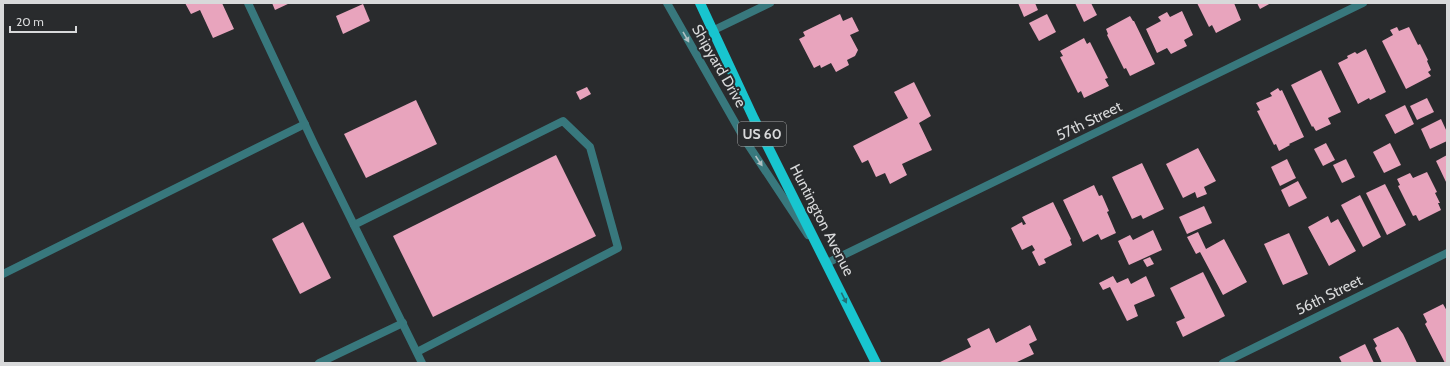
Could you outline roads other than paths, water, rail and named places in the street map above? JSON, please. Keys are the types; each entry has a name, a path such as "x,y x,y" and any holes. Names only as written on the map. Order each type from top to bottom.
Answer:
{"main road":[{"name":"Huntington Avenue","path":"700,3 754,119 876,363"}],"street":[{"path":"248,3 305,124 422,363"},
{"name":"Shipyard Drive","path":"667,3 745,140 827,263"},
{"path":"712,31 770,3"},
{"name":"57th Street","path":"827,263 1363,3"},
{"path":"354,225 563,121 590,147 618,248 417,352"},
{"path":"3,274 305,124"},
{"name":"56th Street","path":"1223,363 1447,253"},
{"path":"319,363 403,323"}]}
